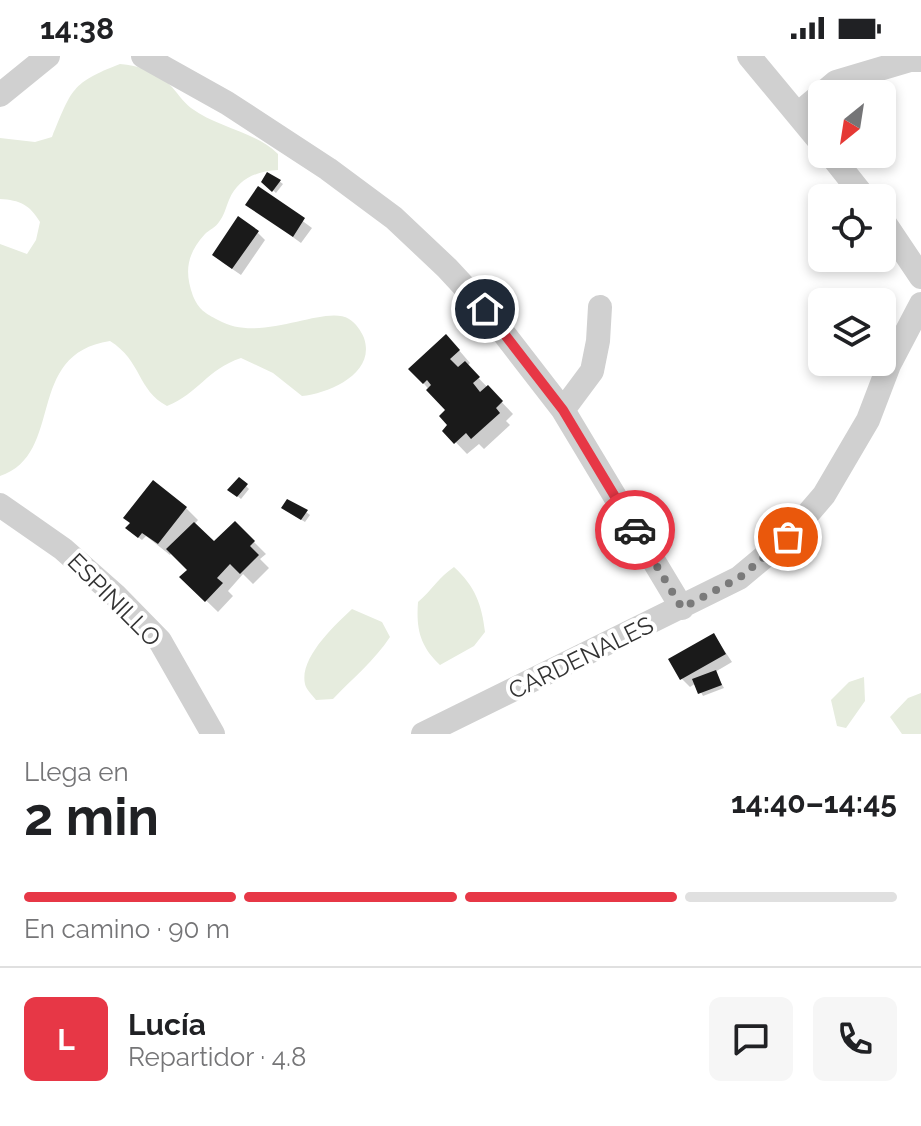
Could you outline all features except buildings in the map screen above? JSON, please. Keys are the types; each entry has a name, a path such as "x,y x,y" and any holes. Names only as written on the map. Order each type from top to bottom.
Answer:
{"street":[{"path":"0,95 48,56"},
{"path":"143,56 227,103 328,169 394,218 447,268 485,309 563,410 682,608"},
{"path":"749,56 808,126"},
{"path":"798,114 836,82 910,60 921,60"},
{"path":"841,168 854,184"},
{"path":"896,240 921,277"},
{"name":"CARDENALES","path":"423,734 739,578 788,537 824,495 868,420 889,365 921,304"},
{"path":"563,410 592,371 600,307"},
{"name":"ESPINILLO","path":"0,505 63,549 115,595 160,641 213,734"}],"shaded area":[{"path":"120,64 154,73 165,80 191,108 258,140 278,154 278,170 255,174 237,187 221,220 194,249 188,271 193,296 200,308 235,327 272,327 324,316 349,319 364,338 366,350 363,361 357,371 337,386 302,396 273,373 241,358 219,369 187,395 167,406 150,392 128,357 110,341 83,350 65,364 54,384 33,447 20,464 0,476 0,244 27,254 36,240 40,222 24,204 0,199 0,138 35,142 52,137 75,90 92,77"},
{"path":"454,567 476,596 485,632 474,646 440,665 421,636 418,602"},
{"path":"352,609 382,622 390,637 333,699 316,700 305,684 307,664 320,643"},
{"path":"864,677 865,701 846,728 837,726 831,700 849,682"},
{"path":"921,693 921,734 902,734 890,717 908,698"}],"way so far":[{"path":"635,530 682,608 739,578 788,537"}],"route":[{"path":"485,309 563,410 635,530"}]}
